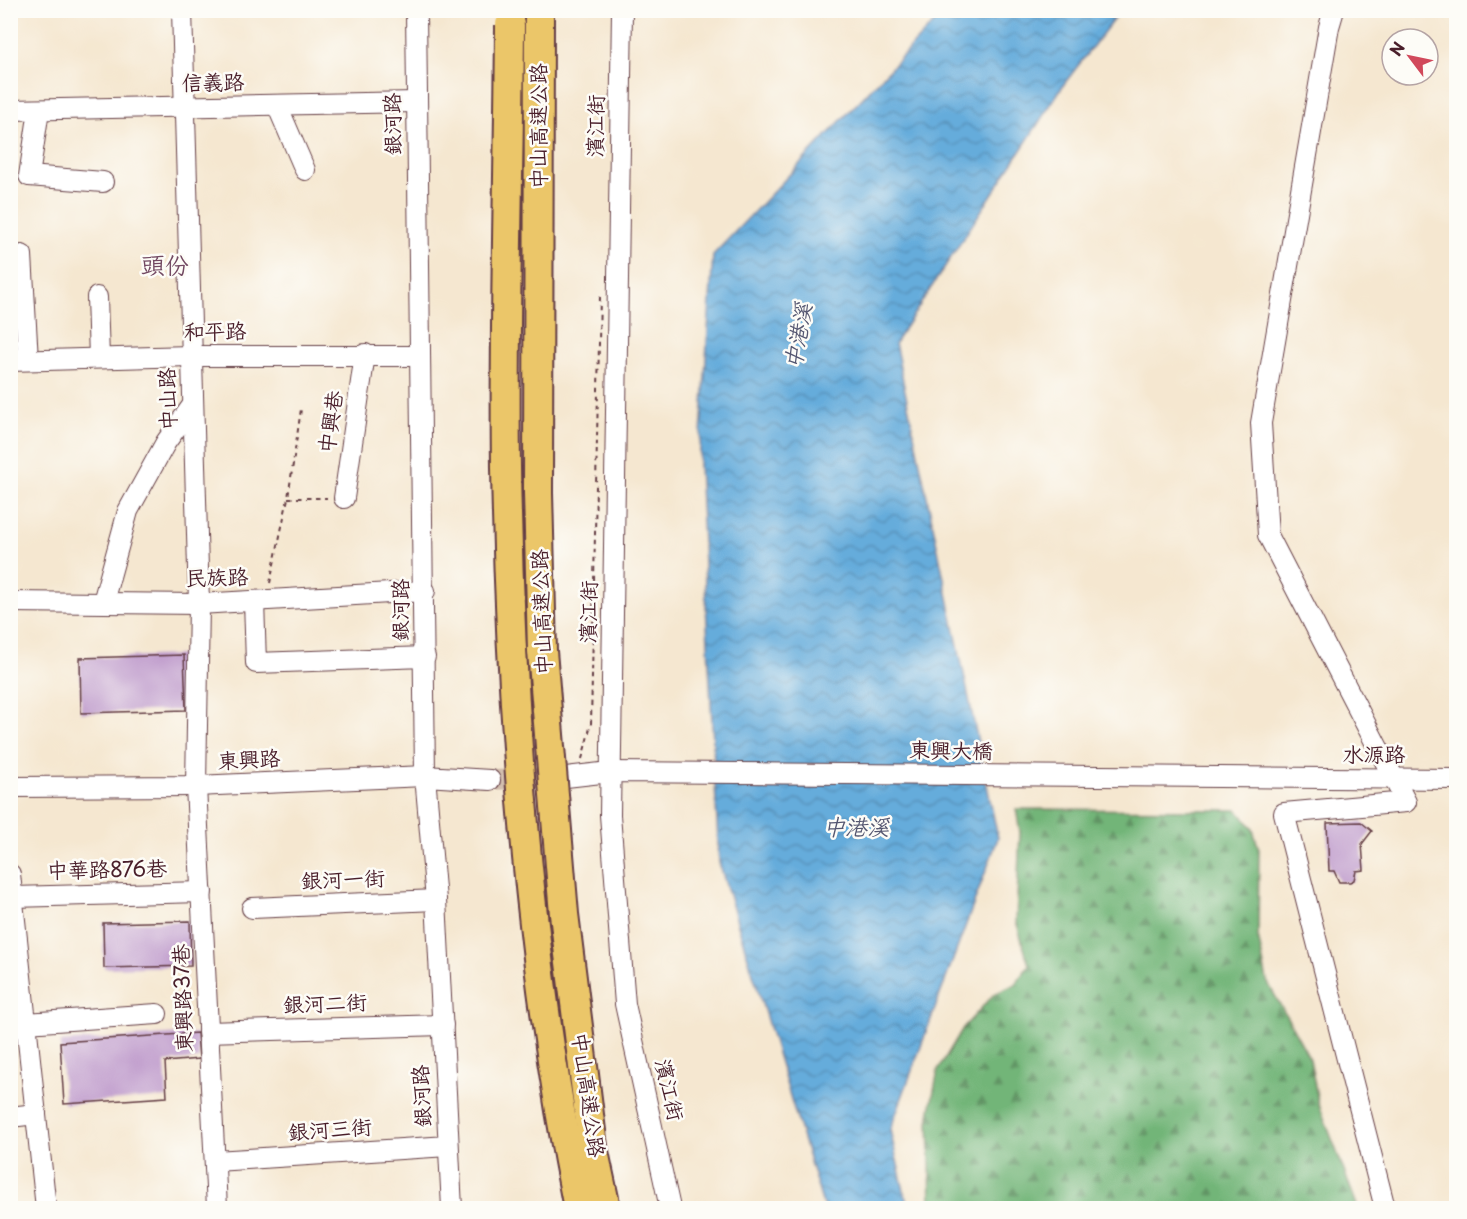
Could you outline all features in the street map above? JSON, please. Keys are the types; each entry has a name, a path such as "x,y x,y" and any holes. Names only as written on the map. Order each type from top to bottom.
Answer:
{"highway":[{"name":"中山高速公路","path":"539,10 538,458 542,651 550,772 564,914 593,1147 606,1209"},
{"name":"中山高速公路","path":"510,26 506,466 515,694 543,1000 578,1209"}],"street":[{"name":"中山路","path":"182,10 190,356 199,604 196,786"},
{"name":"銀河路","path":"416,10 419,356 425,591 425,776 436,900 452,1209"},
{"name":"濱江街","path":"622,10 610,815 625,1004 670,1209"},
{"path":"1334,10 1327,38 1262,423 1268,535 1406,802 1284,813 1385,1209"},
{"name":"信義路","path":"10,110 416,102"},
{"path":"277,105 305,170"},
{"path":"39,110 29,176 103,182"},
{"path":"19,361 22,255"},
{"path":"97,297 99,358"},
{"name":"和平路","path":"19,361 190,356 365,354 419,356"},
{"name":"中興巷","path":"344,498 365,354"},
{"path":"103,602 128,511 166,442 192,406"},
{"name":"民族路","path":"10,602 199,604 425,591"},
{"path":"260,600 256,663 425,657"},
{"name":"東興大橋","path":"574,776 610,772 1292,779"},
{"name":"東興路","path":"10,787 196,786 425,776 489,780"},
{"name":"水源路","path":"1292,779 1456,779"},
{"name":"東興路37巷","path":"196,786 217,1208"},
{"path":"10,874 26,1023 20,1049 36,1114 48,1208"},
{"name":"中華路876巷","path":"13,897 202,892"},
{"name":"銀河一街","path":"252,908 436,900"},
{"path":"26,1023 157,1014"},
{"name":"銀河二街","path":"208,1032 443,1025"},
{"path":"10,1117 36,1114"},
{"name":"銀河三街","path":"215,1161 448,1146"}],"path":[{"path":"574,776 591,724 600,289"},
{"path":"260,600 288,498 301,409"},
{"path":"288,498 344,498"}],"green space":[{"path":"1016,809 1237,810 1252,827 1259,849 1258,936 1267,981 1310,1059 1318,1102 1358,1208 931,1208 929,1115 938,1070 963,1028 994,994 1016,984 1029,965 1016,921 1020,832"}],"water":[{"name":"中港溪","path":"945,11 1120,11 1064,84 895,343 998,838 890,1130 908,1208 824,1208 719,862 699,464 713,255"}],"building":[{"path":"184,655 186,710 81,713 80,658"},
{"path":"1361,822 1372,831 1362,844 1364,870 1356,871 1354,880 1350,882 1339,882 1334,871 1329,871 1327,823"},
{"path":"190,921 191,966 104,968 103,923"},
{"path":"197,1033 199,1059 165,1062 167,1097 64,1104 60,1042"}],"tunnel":[{"path":"490,780 565,777"}],"district":[{"name":"頭份","path":"165,266"}]}
